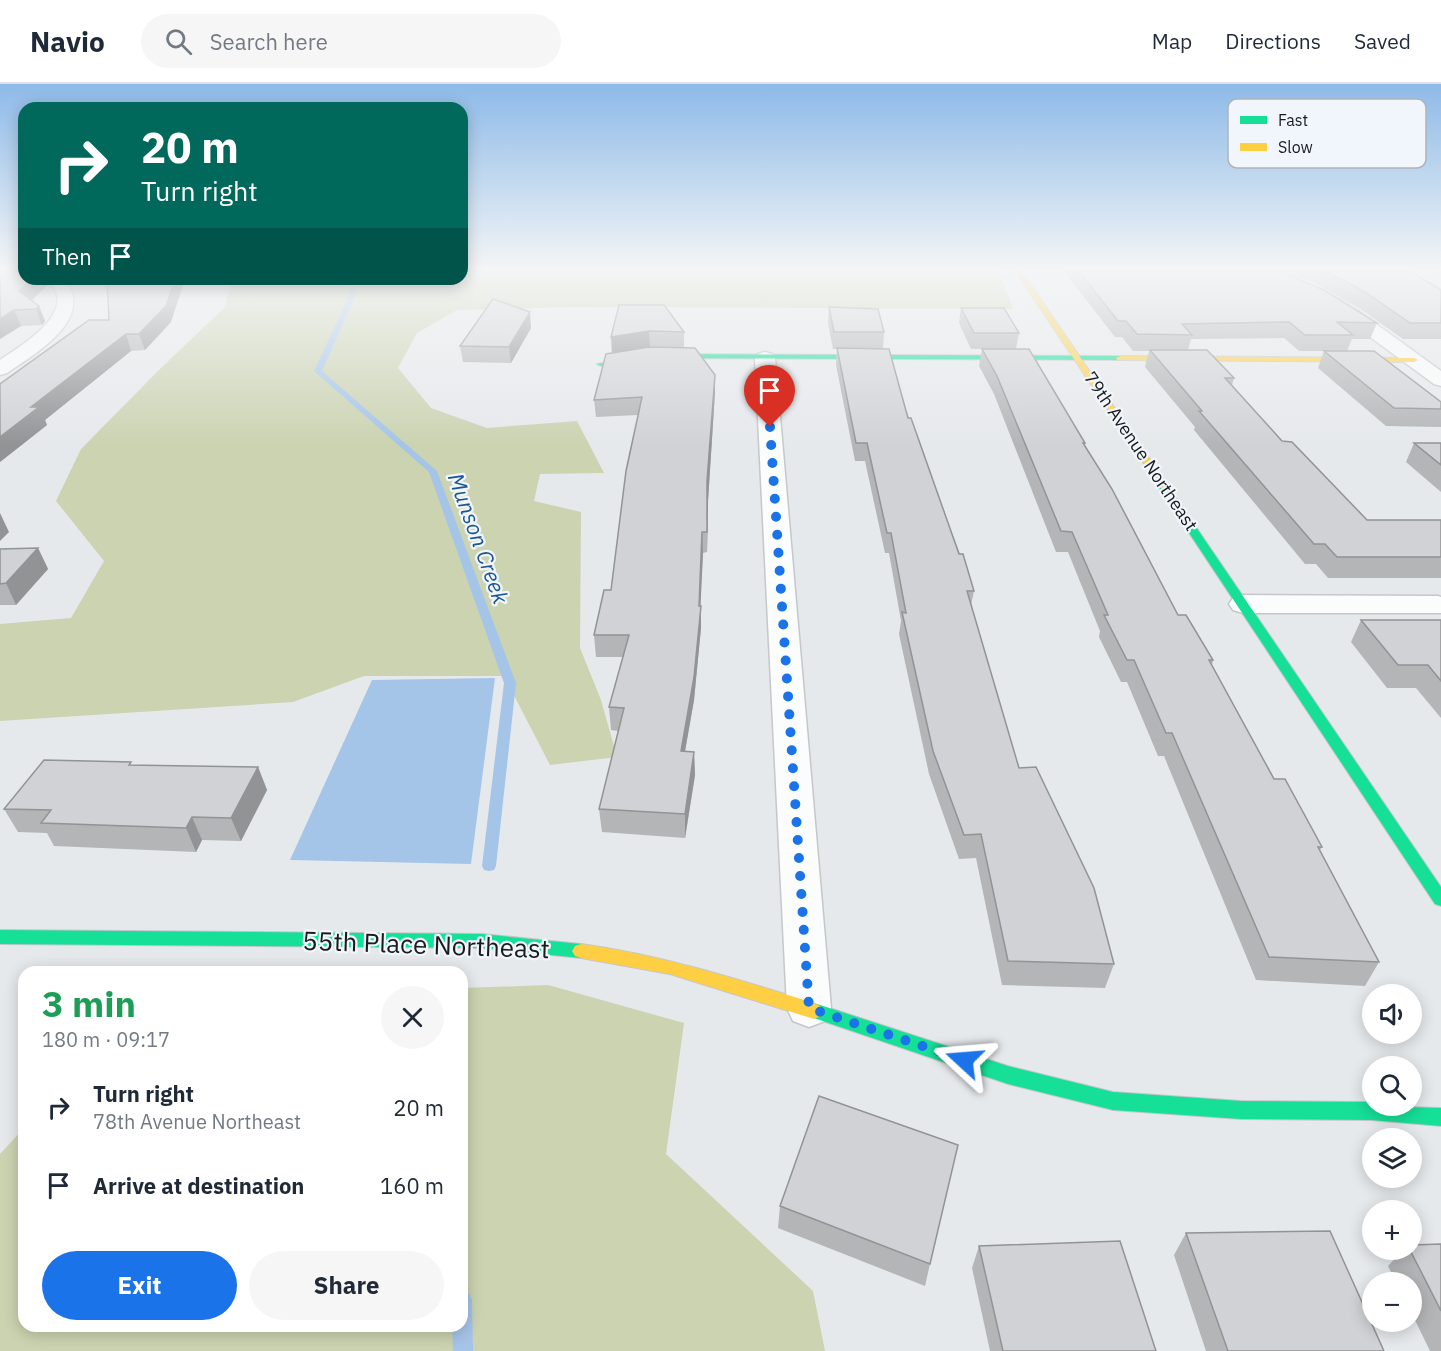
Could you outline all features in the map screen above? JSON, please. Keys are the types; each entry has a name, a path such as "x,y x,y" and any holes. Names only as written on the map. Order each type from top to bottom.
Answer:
{"street":[{"path":"0,369 41,339 51,328"},
{"name":"79th Avenue Northeast","path":"1058,328 1441,900"},
{"path":"1373,328 1441,380"},
{"path":"601,364 650,356 1414,360"},
{"path":"765,358 809,1008"},
{"path":"1243,604 1438,605"},
{"name":"55th Place Northeast","path":"0,937 482,941 618,955 704,975 1008,1075 1113,1101 1241,1110 1371,1111 1441,1117"}],"green space":[{"path":"203,328 425,328 417,333 398,368 431,408 487,428 577,421 604,473 540,474 534,501 581,512 580,648 601,700 617,757 550,765 504,676 364,676 293,702 0,721 0,624 71,618 104,561 56,501 81,449"},
{"path":"548,985 684,1023 666,1154 813,1291 825,1351 0,1351 0,1154 18,1134 18,1332 468,1332 468,988"}],"water":[{"path":"495,678 471,864 290,860 372,680"}],"building":[{"path":"78,328 145,328 139,334 126,334 31,407 39,407 0,437 0,384"},
{"path":"473,328 520,328 509,347 460,346"},
{"path":"613,328 681,328 684,332 649,331 611,337"},
{"path":"833,328 883,328 884,332 834,332"},
{"path":"971,328 1016,328 1019,333 974,333"},
{"path":"1132,328 1186,328 1192,335 1137,334"},
{"path":"1297,328 1345,328 1353,335 1305,335"},
{"path":"649,347 695,348 715,375 707,481 707,532 702,532 699,606 701,606 694,677 681,751 694,752 685,814 599,809 624,708 609,707 629,635 594,635 604,590 611,590 626,471 642,397 594,400 606,354"},
{"path":"837,348 889,349 908,418 911,418 959,554 963,554 974,591 967,591 1019,768 1036,767 1094,888 1114,964 1008,961 981,834 964,835 933,751 902,612 906,613 891,533 887,533 867,443 856,443"},
{"path":"982,349 1029,349 1112,489 1178,615 1186,615 1213,660 1209,660 1274,779 1285,779 1322,847 1318,847 1379,962 1269,957 1172,733 1166,733 1134,660 1127,660 1104,615 1108,615 1072,532 1061,531 997,376"},
{"path":"1150,350 1207,350 1234,378 1225,378 1282,441 1292,442 1367,520 1441,520 1441,557 1337,557 1325,544 1314,544 1199,411 1202,411"},
{"path":"1324,351 1374,351 1441,402 1441,409 1394,408"},
{"path":"1414,443 1441,443 1441,465"},
{"path":"38,548 6,583 0,584 0,549"},
{"path":"1361,620 1441,620 1441,681 1428,665 1398,665"},
{"path":"44,760 131,762 129,765 258,767 231,818 192,817 186,828 41,823 51,810 4,809"},
{"path":"819,1096 958,1145 930,1264 780,1206"},
{"path":"1330,1231 1362,1302 1362,1332 1375,1332 1384,1351 1228,1351 1186,1233"},
{"path":"1120,1241 1156,1351 1003,1351 979,1246"},
{"path":"1441,1244 1441,1311 1415,1260 1422,1260 1422,1245"}],"waterway":[{"name":"Munson Creek","path":"337,328 318,371 433,471 510,683 489,866"},
{"name":"Munson Creek","path":"463,1332 463,1351"}],"traffic: fast":[{"path":"601,364 650,356 1120,358"},
{"path":"1163,486 1441,900"},
{"path":"0,937 482,941 581,951"},
{"path":"814,1011 1008,1075 1113,1101 1241,1110 1371,1111 1441,1117"}],"traffic: slow":[{"path":"1057,328 1163,486"},
{"path":"1120,358 1414,360"},
{"path":"581,951 670,967 814,1011"}],"route":[{"path":"770,427 809,1008 964,1060"}]}
